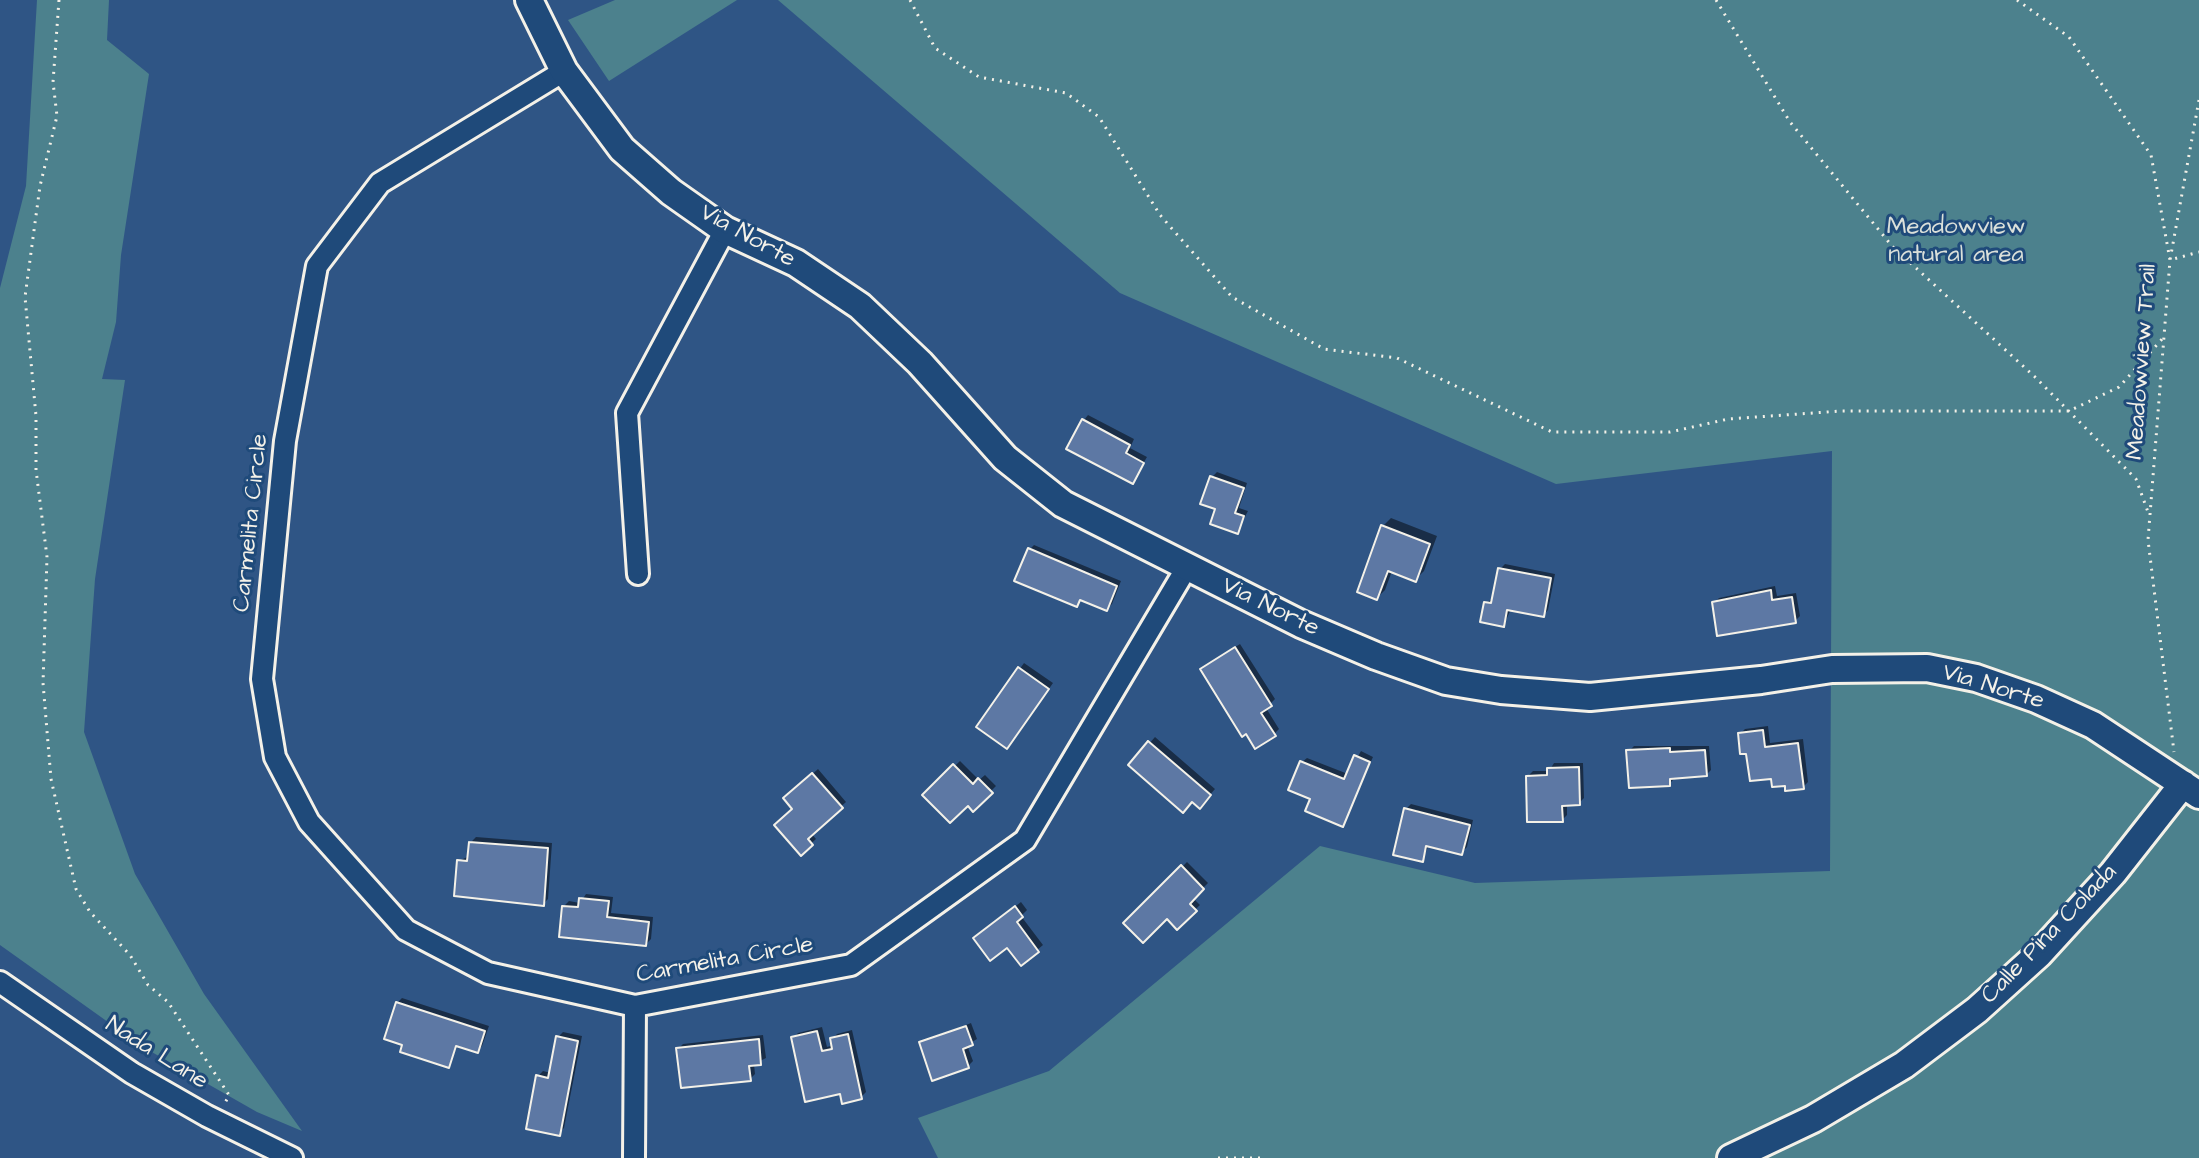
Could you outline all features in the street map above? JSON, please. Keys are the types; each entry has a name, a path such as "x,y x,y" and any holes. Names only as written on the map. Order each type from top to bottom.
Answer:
{"street":[{"name":"Via Norte","path":"529,0 564,71 622,149 671,192 725,230 796,263 860,306 920,363 1005,458 1063,504 1187,567 1376,656 1446,681 1501,690 1590,697 1761,680 1832,669 1927,668 1976,678 2036,699 2093,725 2186,786"},
{"name":"Carmelita Circle","path":"564,71 380,183 317,266 285,441 262,679 275,757 309,822 406,930 488,973 635,1006 851,965 1025,840 1187,567"},
{"path":"638,574 627,413 725,230"},
{"name":"Calle Pina Colada","path":"1731,1158 1813,1119 1904,1065 1977,1010 2071,919 2186,786"},
{"name":"Nada Lane","path":"0,982 132,1073 292,1158"},
{"path":"634,1158 635,1006"}],"path":[{"path":"59,0 53,82 57,116 40,186 25,297 36,416 36,470 47,557 43,683 51,779 76,889 90,912 130,955 148,985 168,1002 229,1095 218,1121"},
{"path":"910,0 935,48 979,77 1066,93 1099,117 1160,215 1232,297 1324,349 1397,358 1552,432 1670,432 1728,419 1841,411 2069,411 2119,387 2163,338"},
{"path":"1716,0 1790,122 1892,246 2069,411 2136,479 2149,515"},
{"name":"Meadowview Trail","path":"2017,0 2069,37 2151,155 2170,260 2148,540 2186,786"},
{"path":"2199,100 2170,260 2199,252"},
{"path":"1218,1158 1264,1158"}],"green space":[{"path":"37,0 109,0 107,40 149,74 121,255 116,322 102,379 125,380 95,579 84,732 135,874 204,994 302,1131 257,1112 143,1047 0,945 0,288 26,186"},
{"path":"615,0 737,0 609,81 568,20"},
{"name":"Meadowview natural area","path":"778,0 2199,0 2199,1158 938,1158 918,1118 1049,1071 1320,846 1475,883 1830,871 1832,451 1556,484 1120,293"}],"building":[{"path":"1082,419 1130,445 1126,453 1144,463 1133,484 1066,449"},
{"path":"1210,476 1244,488 1235,513 1244,516 1238,534 1210,524 1215,509 1200,504"},
{"path":"1381,525 1430,544 1416,582 1388,571 1377,600 1357,592"},
{"path":"1028,548 1117,586 1107,611 1080,600 1077,607 1014,581"},
{"path":"1498,568 1551,578 1544,617 1507,610 1504,627 1480,622 1484,602 1491,603"},
{"path":"1771,590 1772,600 1792,597 1796,623 1717,636 1712,602"},
{"path":"1235,647 1272,706 1261,713 1276,736 1255,749 1246,734 1242,737 1200,669"},
{"path":"1018,667 1049,689 1007,749 976,727"},
{"path":"1763,730 1765,747 1798,743 1804,789 1785,791 1785,786 1772,787 1771,779 1750,781 1746,754 1740,754 1738,733"},
{"path":"1148,741 1211,795 1200,809 1192,802 1183,813 1128,765"},
{"path":"1670,748 1670,752 1705,750 1707,776 1670,779 1670,786 1629,788 1626,750"},
{"path":"1354,755 1370,762 1343,827 1305,811 1310,799 1288,790 1300,761 1344,779"},
{"path":"953,764 973,784 978,778 993,793 973,812 968,806 950,823 922,795"},
{"path":"1579,767 1580,805 1562,806 1563,822 1527,822 1526,776 1547,775 1547,768"},
{"path":"812,773 843,808 808,839 813,845 801,856 774,825 792,809 783,798"},
{"path":"1404,808 1470,825 1462,855 1426,846 1423,862 1393,855"},
{"path":"469,842 548,848 544,906 454,896 457,860 467,861"},
{"path":"1181,865 1204,889 1190,904 1197,911 1177,930 1167,919 1143,943 1123,923"},
{"path":"579,898 609,901 607,917 649,922 646,946 559,937 562,906 578,907"},
{"path":"1015,906 1023,917 1017,922 1039,952 1021,966 1007,948 990,961 973,938"},
{"path":"396,1002 485,1031 478,1053 456,1046 449,1068 400,1052 402,1045 384,1039"},
{"path":"966,1026 973,1045 963,1049 969,1068 932,1081 919,1042"},
{"path":"817,1031 822,1051 832,1049 830,1038 848,1034 862,1099 842,1104 840,1094 805,1102 791,1037"},
{"path":"556,1036 578,1041 560,1136 526,1129 536,1075 548,1078"},
{"path":"759,1039 761,1065 749,1066 751,1081 681,1088 676,1048"}]}
